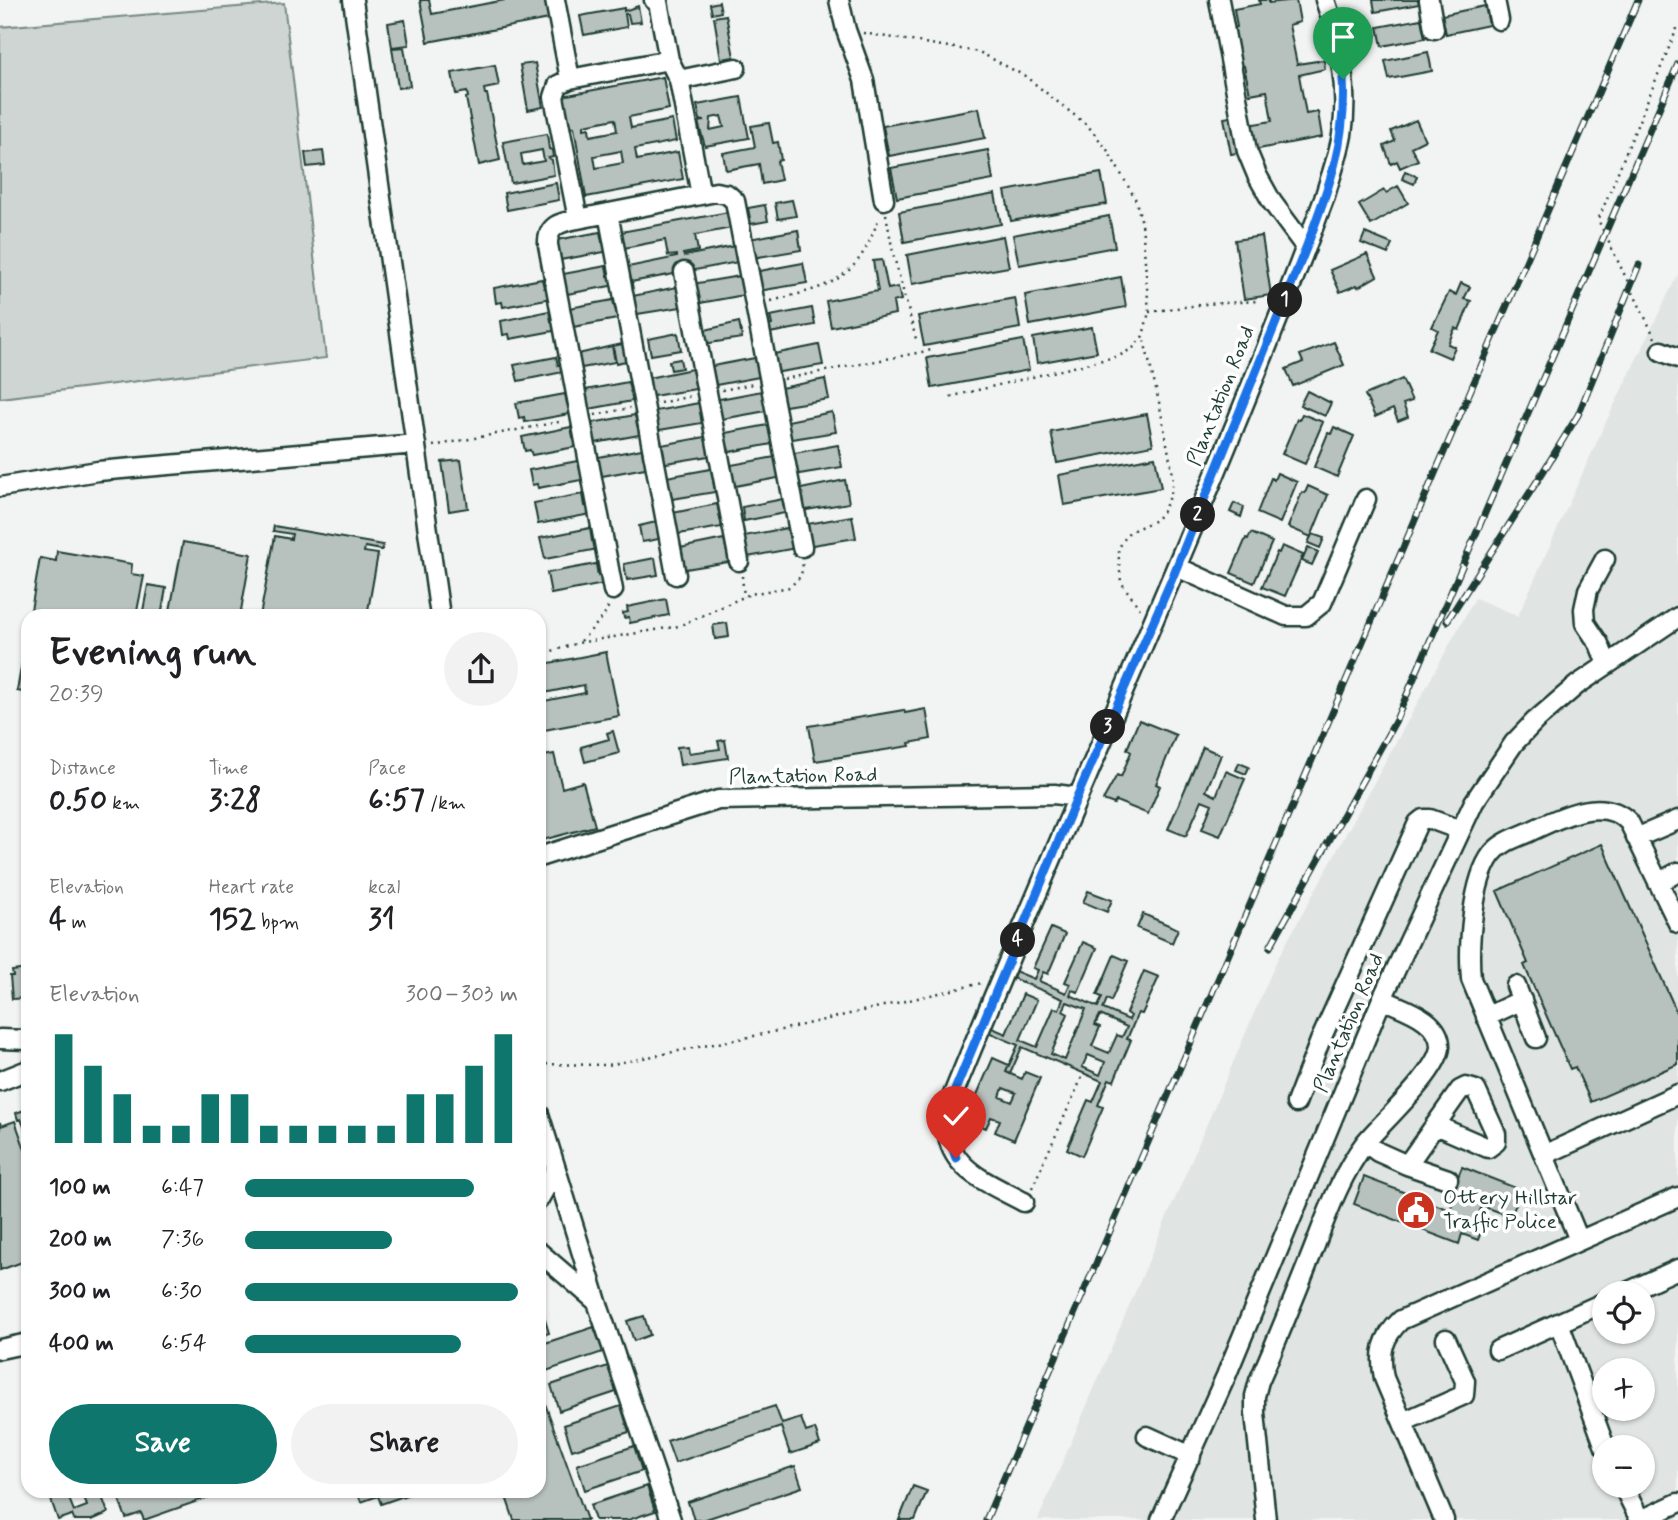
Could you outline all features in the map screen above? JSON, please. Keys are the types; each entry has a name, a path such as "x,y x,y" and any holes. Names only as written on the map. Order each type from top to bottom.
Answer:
{"street":[{"path":"353,0 439,609"},
{"path":"555,0 570,79"},
{"path":"839,0 846,30 864,80 884,200"},
{"path":"1219,0 1247,151 1272,202 1306,248"},
{"name":"Plantation Road","path":"1024,1202 967,1170 952,1152 947,1132 950,1102 1077,797 1177,567 1324,199 1342,132 1344,99 1340,57 1325,0"},
{"path":"1429,0 1434,29"},
{"path":"1495,0 1499,20"},
{"path":"660,1 669,60 679,80 701,195"},
{"path":"578,219 554,97 558,85 570,79 669,60"},
{"path":"679,80 736,68"},
{"path":"613,590 547,239 556,225 578,219 720,192 735,201 802,547"},
{"path":"608,213 676,575"},
{"path":"684,272 739,561"},
{"path":"1661,351 1678,358"},
{"path":"0,487 98,471 416,447"},
{"path":"1177,567 1286,616 1306,616 1322,603 1366,499"},
{"path":"1605,559 1588,590 1584,609 1585,623 1599,644 1607,664"},
{"name":"Plantation Road","path":"1161,1520 1191,1456 1382,999 1474,802 1514,743 1557,702 1607,664 1678,617"},
{"name":"Plantation Road","path":"546,856 719,800 1054,794 1077,797"},
{"path":"1579,1240 1471,979 1469,962 1480,882 1493,853 1504,843 1557,818 1592,810 1623,816 1629,822 1678,923"},
{"path":"1296,1103 1320,1041 1418,823 1423,819 1430,819 1460,830"},
{"path":"1636,838 1678,820"},
{"path":"1658,883 1678,872"},
{"path":"1486,1017 1519,993 1536,1038"},
{"path":"1266,1520 1255,1396 1338,1187 1366,1143 1403,1102 1436,1059 1440,1048 1437,1035 1427,1021 1382,999"},
{"path":"0,1039 21,1040"},
{"path":"0,1081 21,1073"},
{"path":"1544,1155 1678,1094"},
{"path":"1407,1164 1435,1125"},
{"path":"546,1139 597,1302 671,1520"},
{"path":"1366,1143 1378,1152 1448,1179"},
{"path":"546,1187 555,1171"},
{"path":"1444,1520 1384,1378 1381,1360 1383,1345 1393,1328 1401,1320 1579,1240 1676,1203"},
{"path":"546,1258 597,1302"},
{"path":"1652,1281 1678,1269"},
{"path":"1498,1350 1592,1308"},
{"path":"1559,1323 1601,1435"},
{"path":"1402,1422 1464,1395 1465,1381 1446,1339"},
{"path":"0,1349 21,1344"},
{"path":"1147,1436 1191,1456"},
{"path":"1629,1498 1640,1520 1678,1503"}],"path":[{"path":"1661,351 1600,224 1600,218 1678,26"},
{"path":"846,30 979,52 1025,76 1088,126 1106,148 1135,198 1142,223 1149,312 1143,336 1133,348 1119,356 949,397"},
{"path":"756,304 821,288 839,279 857,262 873,236 884,200"},
{"path":"884,200 893,254 916,339"},
{"path":"1149,312 1206,304 1259,301"},
{"path":"1143,336 1161,411 1173,484 1171,495 1156,520 1129,532 1121,542 1118,556 1121,582 1126,592 1143,612 1154,620"},
{"path":"416,447 932,350"},
{"path":"546,653 578,643 679,626 744,597 790,587 801,576 802,547"},
{"path":"739,561 744,597"},
{"path":"578,643 604,616 613,590"},
{"path":"546,1064 607,1065 764,1034 1002,978"},
{"path":"1024,1202 1040,1175 1084,1073"}],"shaded area":[{"path":"284,3 326,358 0,398 0,27"},
{"path":"1678,274 1678,1520 1038,1520 1276,962 1475,598 1518,616 1605,424"}],"building":[{"path":"420,0 429,0 432,14 505,0 545,0 549,19 428,42"},
{"path":"1259,0 1269,0 1269,3 1296,0 1300,22 1289,25 1297,64 1324,60 1325,69 1299,75 1306,114 1318,112 1322,137 1253,150 1248,125 1272,121 1267,91 1250,94 1244,66 1238,67 1232,33 1235,33 1234,28 1237,27 1234,9 1260,4"},
{"path":"1373,0 1418,0 1419,4 1375,12"},
{"path":"719,2 721,12 712,14 710,4"},
{"path":"638,6 641,22 630,23 628,14 625,14 627,27 584,35 580,16 624,8 624,11"},
{"path":"1485,6 1489,25 1446,34 1442,15"},
{"path":"726,15 734,57 721,59 714,17"},
{"path":"1421,19 1425,38 1382,46 1378,27"},
{"path":"405,20 409,45 392,47 388,23"},
{"path":"404,47 410,86 398,88 392,48"},
{"path":"1428,52 1432,71 1389,79 1385,61"},
{"path":"535,63 543,107 528,110 520,65"},
{"path":"495,65 499,86 484,89 500,160 479,165 467,92 456,94 452,73"},
{"path":"663,77 669,109 629,117 631,128 672,120 676,141 635,149 637,160 678,152 683,179 586,197 574,127 568,128 562,96","holes":["615,119 617,131 590,136 589,128 584,129 584,125","621,151 623,163 596,168 594,156"]},
{"path":"741,97 749,138 705,146 698,122 704,121 700,120 697,105","holes":["721,116 724,127 710,130 711,118"]},
{"path":"979,108 985,138 889,156 883,126"},
{"path":"1236,116 1243,152 1231,154 1224,118"},
{"path":"1416,120 1425,140 1411,147 1418,160 1400,168 1397,161 1391,164 1384,146 1395,141 1391,131"},
{"path":"769,123 773,143 778,142 781,160 777,161 781,180 762,184 759,164 726,170 723,153 755,147 751,126"},
{"path":"547,134 549,149 552,150 553,157 549,158 552,160 554,175 511,183 503,142","holes":["542,150 544,161 523,165 521,154"]},
{"path":"988,150 993,180 897,198 891,168"},
{"path":"323,151 325,165 307,167 305,153"},
{"path":"1405,171 1417,176 1414,184 1402,179"},
{"path":"1101,173 1107,204 1011,221 1005,191"},
{"path":"556,183 559,200 507,210 504,193"},
{"path":"1398,186 1408,203 1371,225 1359,205 1384,190 1386,193"},
{"path":"995,194 1001,224 904,242 899,212"},
{"path":"792,200 796,216 778,219 775,203"},
{"path":"765,205 768,221 751,224 748,208"},
{"path":"729,212 732,228 695,235 698,251 683,254 684,256 735,246 738,262 631,282 628,267 677,255 668,256 665,240 624,248 621,232"},
{"path":"1109,216 1115,247 1019,265 1013,235"},
{"path":"798,230 801,250 752,258 749,239"},
{"path":"600,232 607,250 604,252 560,260 559,255 554,256 551,241"},
{"path":"1365,233 1392,244 1388,254 1361,243"},
{"path":"1003,236 1009,267 912,284 907,255"},
{"path":"1262,236 1271,295 1244,299 1235,240"},
{"path":"1367,254 1377,276 1358,287 1357,285 1340,292 1330,270"},
{"path":"882,260 888,289 898,287 901,300 893,302 895,314 831,327 826,301 878,291 873,261"},
{"path":"803,263 807,283 758,291 754,272"},
{"path":"606,266 608,276 612,275 613,283 610,286 567,294 566,289 560,290 558,275"},
{"path":"740,276 742,286 746,285 747,293 744,295 700,303 699,298 694,299 692,284"},
{"path":"1121,277 1126,307 1030,325 1025,295"},
{"path":"542,279 544,288 548,288 549,297 546,299 503,307 502,302 496,303 494,288"},
{"path":"1461,283 1470,287 1464,299 1471,301 1459,330 1455,328 1448,344 1455,347 1450,358 1429,349 1438,330 1432,327 1449,292 1456,295"},
{"path":"677,287 681,307 631,315 628,297"},
{"path":"1015,298 1020,328 924,346 918,316"},
{"path":"613,300 620,317 617,319 573,327 572,322 567,323 564,309"},
{"path":"812,308 815,325 769,333 767,326 772,325 770,316"},
{"path":"549,311 551,321 555,320 556,329 553,331 510,339 509,334 503,335 501,321"},
{"path":"739,322 742,338 703,344 701,331"},
{"path":"1092,327 1097,352 1037,363 1033,338"},
{"path":"678,333 681,350 651,355 648,339"},
{"path":"1023,340 1029,370 932,388 927,358"},
{"path":"1334,342 1344,365 1293,386 1286,369 1303,362 1300,355"},
{"path":"627,343 631,360 616,363 613,346"},
{"path":"819,345 823,365 773,373 769,355"},
{"path":"612,346 615,362 576,369 574,355"},
{"path":"556,357 558,365 562,364 563,372 518,381 514,365"},
{"path":"755,358 757,368 761,367 763,375 716,385 715,380 710,381 707,367"},
{"path":"680,359 682,368 671,370 669,361"},
{"path":"692,369 696,389 647,397 643,379"},
{"path":"825,379 829,399 779,407 776,389"},
{"path":"1402,379 1412,401 1403,404 1408,417 1398,421 1393,409 1375,417 1365,395"},
{"path":"628,382 630,391 634,390 635,399 632,401 589,409 588,404 582,405 580,391"},
{"path":"762,391 764,401 768,400 769,409 766,411 722,419 721,414 716,414 714,400"},
{"path":"1307,391 1331,403 1325,416 1300,405"},
{"path":"565,394 572,412 569,414 525,422 524,417 519,418 516,403"},
{"path":"699,403 702,423 653,431 650,412"},
{"path":"832,412 836,432 786,440 783,422"},
{"path":"1147,414 1153,445 1057,463 1051,432"},
{"path":"1302,414 1323,422 1305,464 1282,454 1297,419 1299,420"},
{"path":"635,415 642,433 639,435 595,443 594,438 589,439 586,424"},
{"path":"768,425 770,435 774,434 776,442 729,452 728,447 723,448 720,434"},
{"path":"571,427 573,437 577,436 578,445 575,447 532,455 530,450 525,451 522,437"},
{"path":"1334,427 1354,436 1337,477 1314,467 1328,433 1331,434"},
{"path":"705,437 709,456 660,464 656,446"},
{"path":"838,445 842,467 793,475 789,454"},
{"path":"642,449 643,458 647,457 649,466 645,468 602,476 601,471 596,472 593,458"},
{"path":"775,457 777,469 781,468 783,477 730,487 726,466"},
{"path":"1155,457 1161,488 1064,505 1059,475"},
{"path":"461,460 468,508 449,511 442,462"},
{"path":"578,461 585,478 538,488 537,484 532,485 529,470"},
{"path":"711,469 715,492 666,500 661,478"},
{"path":"1277,473 1297,482 1280,523 1257,513 1271,478 1274,480"},
{"path":"845,480 849,503 800,511 796,490"},
{"path":"1308,486 1328,495 1311,537 1288,527 1302,492 1305,493"},
{"path":"583,494 585,506 590,505 591,514 538,524 534,503"},
{"path":"783,499 785,513 744,521 742,507"},
{"path":"1234,503 1244,507 1241,517 1230,512"},
{"path":"717,504 722,527 672,535 668,514"},
{"path":"852,516 856,538 806,546 802,525"},
{"path":"656,522 659,539 642,542 639,526"},
{"path":"274,526 383,545 382,550 365,547 364,552 378,554 368,609 261,609 275,536 291,539 292,534 273,531"},
{"path":"590,528 592,541 596,540 598,549 545,559 540,538"},
{"path":"787,528 790,540 794,539 796,548 742,558 739,537"},
{"path":"1251,533 1272,542 1254,583 1231,573 1246,538 1248,539"},
{"path":"1312,534 1324,538 1320,548 1308,543"},
{"path":"724,539 729,562 679,570 675,549"},
{"path":"183,542 251,554 241,609 170,609"},
{"path":"1282,546 1303,555 1285,596 1262,587"},
{"path":"1308,547 1318,552 1312,565 1302,561"},
{"path":"57,551 132,564 131,574 144,576 137,609 31,609 40,558 56,561"},
{"path":"655,558 658,575 627,580 624,564"},
{"path":"596,564 598,576 603,575 604,584 551,594 547,573"},
{"path":"148,585 166,588 162,609 143,609"},
{"path":"666,599 669,615 630,623 629,617 624,618 623,613 628,612 627,607"},
{"path":"727,623 729,637 715,639 713,625"},
{"path":"606,652 619,716 546,730 546,701 585,693 584,685 546,693 546,664"},
{"path":"21,668 21,692 17,691"},
{"path":"926,709 931,739 909,743 910,746 815,761 809,726 904,710 905,713"},
{"path":"1139,720 1176,735 1156,784 1160,786 1148,814 1116,801 1114,804 1103,800 1117,775 1121,777 1131,752 1127,749"},
{"path":"613,731 619,753 585,762 581,747 609,739 607,733"},
{"path":"725,740 728,758 680,765 677,747 688,746 689,753 720,749 718,741"},
{"path":"1203,747 1221,755 1206,791 1216,796 1226,771 1245,779 1220,836 1202,829 1212,804 1202,800 1186,836 1168,829"},
{"path":"554,754 562,788 583,782 595,826 546,839 546,756"},
{"path":"1239,763 1249,767 1246,774 1236,770"},
{"path":"1602,844 1678,1015 1678,1064 1591,1102 1575,1067 1570,1069 1524,965 1528,963 1497,891"},
{"path":"1088,891 1112,900 1107,912 1083,902"},
{"path":"1143,914 1178,929 1172,943 1137,928"},
{"path":"1051,928 1065,934 1048,974 1043,972 1039,981 1066,993 1070,984 1065,982 1083,942 1097,948 1078,992 1072,990 1070,995 1098,1007 1102,997 1097,995 1114,955 1128,961 1111,1001 1107,999 1103,1009 1129,1020 1131,1016 1126,1013 1144,971 1159,977 1142,1014 1138,1013 1127,1039 1131,1040 1114,1081 1109,1079 1098,1105 1103,1107 1082,1156 1067,1149 1088,1100 1093,1102 1102,1081 1022,1047 1010,1074 1006,1072 1018,1045 988,1032 990,1027 1006,1034 1023,994 1037,1000 1020,1040 1037,1047 1054,1008 1059,1009 1063,999 1012,978 1015,971 1034,979 1038,970 1033,968","holes":["1067,1002 1086,1009 1065,1060 1051,1054 1068,1014 1063,1011","1100,1015 1127,1027 1122,1037 1117,1035 1109,1053 1092,1046 1100,1027 1095,1025","1088,1055 1105,1062 1100,1075 1082,1067"]},
{"path":"21,970 21,998 12,999 12,971"},
{"path":"993,1058 1009,1065 1006,1072 1022,1079 1025,1072 1040,1078 1014,1140 995,1132 1000,1120 991,1117 986,1128 966,1120","holes":["1003,1088 1016,1093 1012,1102 1000,1097"]},
{"path":"21,1111 21,1119 18,1120 16,1113"},
{"path":"15,1121 21,1138 21,1262 0,1270 0,1122 1,1126"},
{"path":"1462,1167 1521,1190 1511,1217 1482,1206 1476,1220 1484,1223 1478,1240 1462,1234 1459,1244 1354,1204 1364,1177 1450,1210 1455,1195 1451,1194"},
{"path":"644,1316 650,1335 634,1341 627,1321"},
{"path":"594,1327 603,1352 546,1371 546,1343"},
{"path":"608,1366 616,1392 559,1411 551,1385"},
{"path":"546,1406 587,1520 514,1520 506,1498 546,1498"},
{"path":"621,1406 629,1432 572,1450 564,1425"},
{"path":"775,1406 782,1424 801,1418 806,1432 815,1429 820,1444 790,1454 781,1427 675,1463 667,1441"},
{"path":"634,1446 642,1471 585,1490 577,1465"},
{"path":"795,1466 802,1487 703,1520 694,1520 688,1502"},
{"path":"647,1486 655,1511 628,1520 595,1520 590,1505"},
{"path":"913,1486 927,1491 915,1520 899,1520"},
{"path":"50,1498 69,1498 74,1511 87,1506 84,1498 103,1498 108,1513 92,1520 74,1520 72,1515 58,1520"},
{"path":"119,1498 206,1498 144,1520 141,1513 126,1518"},
{"path":"379,1498 398,1498 381,1504"}],"railway":[{"path":"986,1520 1638,0"},
{"path":"1270,947 1396,720 1678,64"},
{"path":"1447,621 1578,415 1639,265"}],"place":[{"name":"Ottery Hillstar Traffic Police","path":"1416,1210"}],"route":[{"path":"956,1158 947,1132 950,1102 1077,797 1171,581 1306,248 1324,199 1340,142 1343,79"}]}
